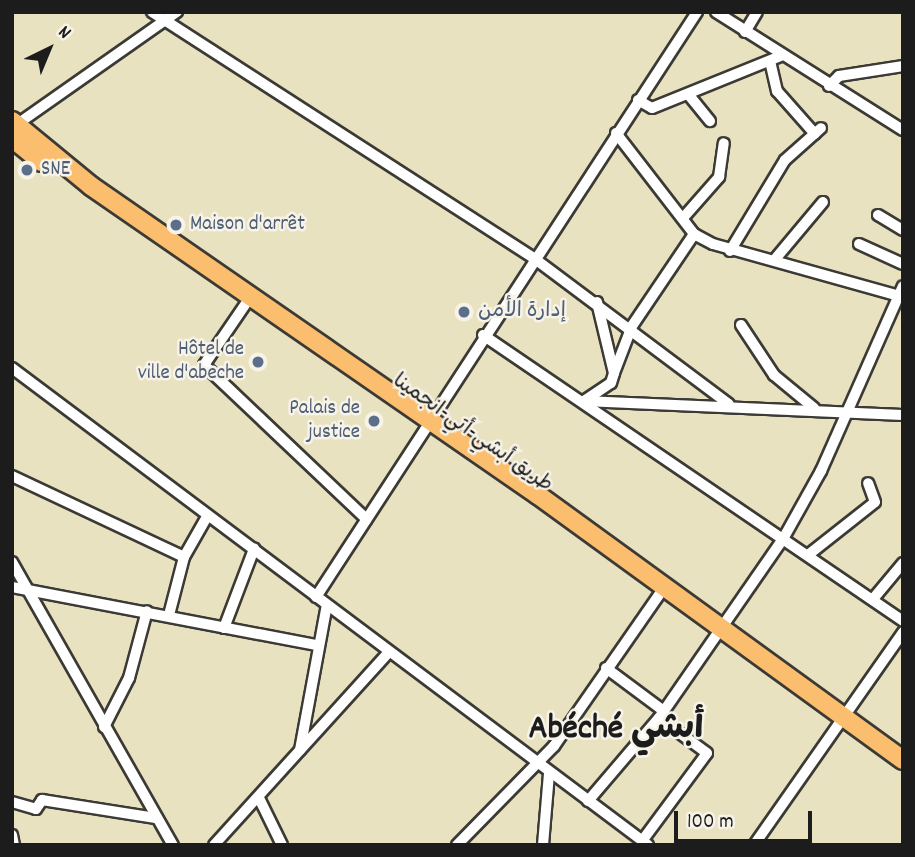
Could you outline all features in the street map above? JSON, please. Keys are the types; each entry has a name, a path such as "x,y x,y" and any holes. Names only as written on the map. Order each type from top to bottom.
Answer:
{"highway":[{"path":"14,128 157,239 279,320 535,499 840,723 903,774"},
{"path":"840,723 903,760"}],"street":[{"path":"152,12 535,259 632,326 729,404"},
{"path":"14,128 177,12"},
{"path":"316,597 425,421 697,12"},
{"path":"716,12 776,58 903,130"},
{"path":"745,32 757,12"},
{"path":"638,100 652,108 776,58"},
{"path":"730,251 785,160 818,131 777,91 776,58"},
{"path":"829,86 839,76 903,66"},
{"path":"688,94 710,121"},
{"path":"588,801 661,714 783,539 849,412 901,291 776,258 730,251 694,234 616,133"},
{"path":"683,218 719,177 727,155 724,143"},
{"path":"776,258 823,202"},
{"path":"878,215 903,230"},
{"path":"584,401 611,383 632,326 694,234"},
{"path":"859,244 903,264"},
{"path":"248,300 204,365 366,519"},
{"path":"597,302 614,373"},
{"path":"741,325 774,375 816,410"},
{"path":"483,335 584,401 903,621"},
{"path":"12,368 645,843 707,753 606,668"},
{"path":"584,401 729,404 903,415"},
{"path":"12,476 184,557"},
{"path":"808,555 875,502 868,483"},
{"path":"169,615 184,557 208,515"},
{"path":"223,628 254,549"},
{"path":"12,562 173,845"},
{"path":"873,599 903,563"},
{"path":"12,587 315,645"},
{"path":"457,845 538,764 661,592"},
{"path":"300,750 315,645 327,605"},
{"path":"104,727 129,678 147,611"},
{"path":"754,845 903,632"},
{"path":"214,845 389,652"},
{"path":"543,845 549,773"},
{"path":"259,798 282,845"},
{"path":"12,802 36,809 42,800 156,818"},
{"path":"12,835 14,845"}],"place":[{"name":"SNE","path":"27,170"},
{"name":"Maison d'arrêt","path":"176,225"},
{"name":"إدارة الأمن","path":"464,312"},
{"name":"Hôtel de ville d'abeche","path":"258,362"},
{"name":"Palais de justice","path":"374,421"}],"district":[{"name":"Abéché أبشي","path":"616,730"}]}
